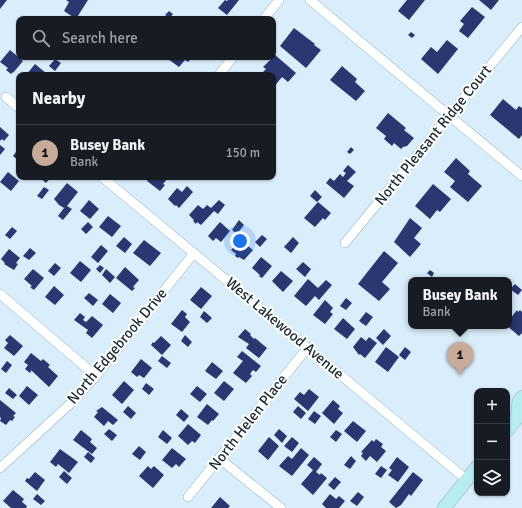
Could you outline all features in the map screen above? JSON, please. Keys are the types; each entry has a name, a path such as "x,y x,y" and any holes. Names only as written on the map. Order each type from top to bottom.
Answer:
{"main road":[{"path":"510,428 520,418 518,402 522,397"},
{"path":"444,508 474,471"}],"street":[{"path":"266,16 279,0"},
{"path":"310,0 522,176"},
{"name":"North Pleasant Ridge Court","path":"345,243 522,27"},
{"path":"221,72 231,60"},
{"path":"6,97 16,105"},
{"name":"West Lakewood Avenue","path":"106,180 467,480"},
{"name":"North Edgebrook Drive","path":"0,468 70,404 96,376 194,253"},
{"path":"0,294 96,376"},
{"name":"North Helen Place","path":"188,498 308,347"},
{"path":"220,459 281,508"}],"building":[{"path":"0,0 7,0 0,9"},
{"path":"66,0 88,0 78,16 72,16 64,11 69,2"},
{"path":"225,0 239,0 227,15 218,8"},
{"path":"407,0 425,0 409,20 398,11"},
{"path":"479,0 499,0 491,10"},
{"path":"472,7 485,17 468,38 459,31 464,24 460,21"},
{"path":"169,11 173,14 172,16 165,15"},
{"path":"294,28 321,50 306,68 280,46"},
{"path":"411,32 415,35 412,38 408,35"},
{"path":"447,40 458,49 438,74 421,59 431,47 437,52"},
{"path":"10,50 16,55 16,60 23,61 11,74 6,70 8,68 0,62"},
{"path":"276,56 296,73 288,82 282,77 276,84 276,72 263,72 266,69 263,67 270,60 276,60"},
{"path":"54,60 61,63 55,71 49,66"},
{"path":"169,60 185,60 179,67"},
{"path":"35,64 45,72 28,72"},
{"path":"342,66 357,79 355,82 365,91 356,101 330,80"},
{"path":"503,99 516,110 519,106 522,108 522,135 519,139 490,115"},
{"path":"388,113 406,128 404,130 414,138 407,146 401,149 394,143 392,146 384,139 386,136 376,128"},
{"path":"0,127 9,135 4,141 2,139 0,141"},
{"path":"0,145 5,149 0,155"},
{"path":"351,147 354,150 350,154 347,152"},
{"path":"456,158 470,171 468,174 482,186 468,202 450,187 455,181 444,172"},
{"path":"348,165 356,172 347,181 354,186 344,198 326,183 330,178 334,181 340,174 343,177 346,173 343,171"},
{"path":"8,172 19,181 11,191 0,182"},
{"path":"166,180 163,184 165,185 160,191 147,181"},
{"path":"67,183 78,192 67,206 72,209 63,220 58,216 64,208 54,199"},
{"path":"433,184 451,199 440,212 437,210 430,219 415,206"},
{"path":"187,186 193,192 179,208 168,199 177,188 182,192"},
{"path":"44,187 49,190 42,199 37,196"},
{"path":"315,190 322,197 317,202 310,196"},
{"path":"89,200 99,209 90,219 80,211"},
{"path":"219,200 225,205 218,214 214,211 201,225 197,222 196,224 189,215 198,205 203,209 207,205 211,208"},
{"path":"318,202 331,213 325,220 323,218 315,227 304,218"},
{"path":"108,216 121,226 112,237 99,227"},
{"path":"410,218 422,228 414,238 421,244 410,257 394,242"},
{"path":"239,220 244,225 237,234 232,230"},
{"path":"88,222 93,227 86,234 81,229"},
{"path":"220,222 230,231 221,242 216,238 213,241 208,236"},
{"path":"12,227 17,231 10,239 5,235"},
{"path":"262,235 267,239 260,247 255,242"},
{"path":"124,237 132,244 125,253 116,246"},
{"path":"293,237 299,243 291,253 284,247"},
{"path":"144,240 161,253 150,266 133,253"},
{"path":"240,240 253,250 244,260 235,256 236,254 231,250"},
{"path":"101,245 108,251 98,263 91,257"},
{"path":"30,248 36,253 29,260 23,256"},
{"path":"9,249 20,258 16,263 18,264 14,270 4,264 5,263 1,259"},
{"path":"384,251 398,263 382,282 390,289 379,301 358,284"},
{"path":"261,257 272,266 262,278 252,268"},
{"path":"80,261 91,270 81,282 70,273"},
{"path":"303,262 311,269 305,277 296,269"},
{"path":"55,263 61,268 54,276 48,271"},
{"path":"100,265 104,268 100,273 96,269"},
{"path":"125,267 139,280 133,287 135,288 132,291 116,278"},
{"path":"33,269 44,278 34,290 30,287 32,286 24,279"},
{"path":"106,269 115,277 110,283 102,275"},
{"path":"430,270 434,273 432,277 427,273"},
{"path":"281,271 293,281 283,292 272,281"},
{"path":"308,279 318,288 326,280 332,285 319,300 315,296 306,306 294,296"},
{"path":"515,284 522,290 518,295 512,290 512,287"},
{"path":"54,286 64,295 55,305 45,297"},
{"path":"201,287 212,296 201,309 190,300"},
{"path":"89,293 98,300 93,306 84,298"},
{"path":"110,294 121,303 113,313 102,304"},
{"path":"346,298 352,303 346,310 340,306"},
{"path":"325,300 333,308 330,312 333,314 325,324 313,315"},
{"path":"182,310 187,314 185,317 190,322 182,332 171,324"},
{"path":"517,310 518,312 520,310 522,312 522,333 519,336 511,329 512,329 512,316"},
{"path":"204,311 212,318 207,323 200,317"},
{"path":"366,312 373,317 366,326 359,321"},
{"path":"80,313 85,317 83,320 86,322 92,316 103,325 92,338 86,333 88,330 74,320"},
{"path":"343,318 355,329 347,339 334,329"},
{"path":"245,329 254,339 255,338 267,348 259,358 246,348 249,344 238,337"},
{"path":"384,329 391,336 383,345 376,338"},
{"path":"10,335 23,346 14,356 4,348 8,343 5,340"},
{"path":"185,335 192,342 188,347 181,341"},
{"path":"161,336 171,345 162,355 151,345"},
{"path":"361,337 366,341 369,337 377,343 365,358 360,354 359,355 353,347"},
{"path":"386,347 399,357 388,372 375,362"},
{"path":"405,347 411,352 405,360 399,355"},
{"path":"242,351 261,366 256,372 253,370 250,374 252,376 246,383 233,373 243,361 237,357"},
{"path":"31,353 41,361 43,359 50,365 48,367 58,376 49,387 32,370 30,373 25,369 28,365 24,362"},
{"path":"162,356 171,363 167,368 158,361"},
{"path":"141,359 152,368 144,378 139,375 137,377 131,372"},
{"path":"7,361 12,365 6,373 1,369"},
{"path":"212,362 223,371 216,379 205,371"},
{"path":"124,381 134,390 122,404 112,395"},
{"path":"224,381 234,389 224,401 214,393"},
{"path":"146,383 154,389 149,395 142,389"},
{"path":"27,386 38,395 29,405 19,396"},
{"path":"197,386 207,394 200,402 190,394"},
{"path":"9,388 17,395 13,399 5,393"},
{"path":"309,389 319,397 308,411 294,399 300,392 304,395"},
{"path":"0,400 16,413 13,416 15,417 12,421 10,420 6,425 0,421"},
{"path":"333,400 340,406 338,409 343,413 334,424 322,413"},
{"path":"207,404 219,414 208,425 197,417"},
{"path":"128,406 136,413 131,419 123,412"},
{"path":"298,406 306,413 301,419 293,412"},
{"path":"102,407 118,420 113,425 108,421 104,426 94,417 98,412 96,411"},
{"path":"181,409 189,416 184,422 176,415"},
{"path":"314,411 321,416 315,424 308,419"},
{"path":"353,421 366,431 357,442 344,431"},
{"path":"188,424 201,435 195,443 192,441 188,445 178,436"},
{"path":"109,429 117,435 112,441 104,434"},
{"path":"279,429 287,436 282,443 274,435"},
{"path":"81,430 92,439 90,442 97,448 92,454 73,440"},
{"path":"163,430 172,438 167,444 158,437"},
{"path":"336,430 342,434 336,442 330,437"},
{"path":"269,437 279,446 268,460 258,451"},
{"path":"292,437 299,443 292,452 284,446"},
{"path":"376,439 383,444 381,447 386,451 377,462 370,456 366,461 361,456 363,453 361,452 372,440 374,442"},
{"path":"139,446 146,452 140,460 132,454"},
{"path":"172,448 186,459 179,467 176,464 172,468 162,460"},
{"path":"301,448 309,455 292,476 279,466 288,456 292,459"},
{"path":"60,449 78,462 69,473 58,464 56,467 50,462"},
{"path":"88,452 95,458 91,463 84,457"},
{"path":"351,456 356,461 350,469 344,465"},
{"path":"314,457 322,464 316,472 320,475 321,473 327,478 313,495 301,484 313,470 307,465"},
{"path":"397,457 409,467 398,482 388,475 392,470 389,468"},
{"path":"148,466 151,469 154,466 164,475 153,488 139,476"},
{"path":"381,466 387,470 381,478 375,474"},
{"path":"64,471 72,478 67,484 59,477"},
{"path":"35,472 45,480 37,491 25,481"},
{"path":"413,472 423,480 411,496 409,494 401,505 396,508 389,502"},
{"path":"335,477 341,482 334,490 328,485"},
{"path":"13,490 24,499 22,502 27,506 26,508 11,508 3,501"},
{"path":"358,492 364,497 357,506 350,501"},
{"path":"37,494 45,501 41,505 33,499"},
{"path":"330,494 336,499 339,496 345,501 339,508 326,508 322,504"},
{"path":"220,497 230,506 228,508 211,508"}],"place":[{"name":"Busey Bank","path":"460,375"}]}
